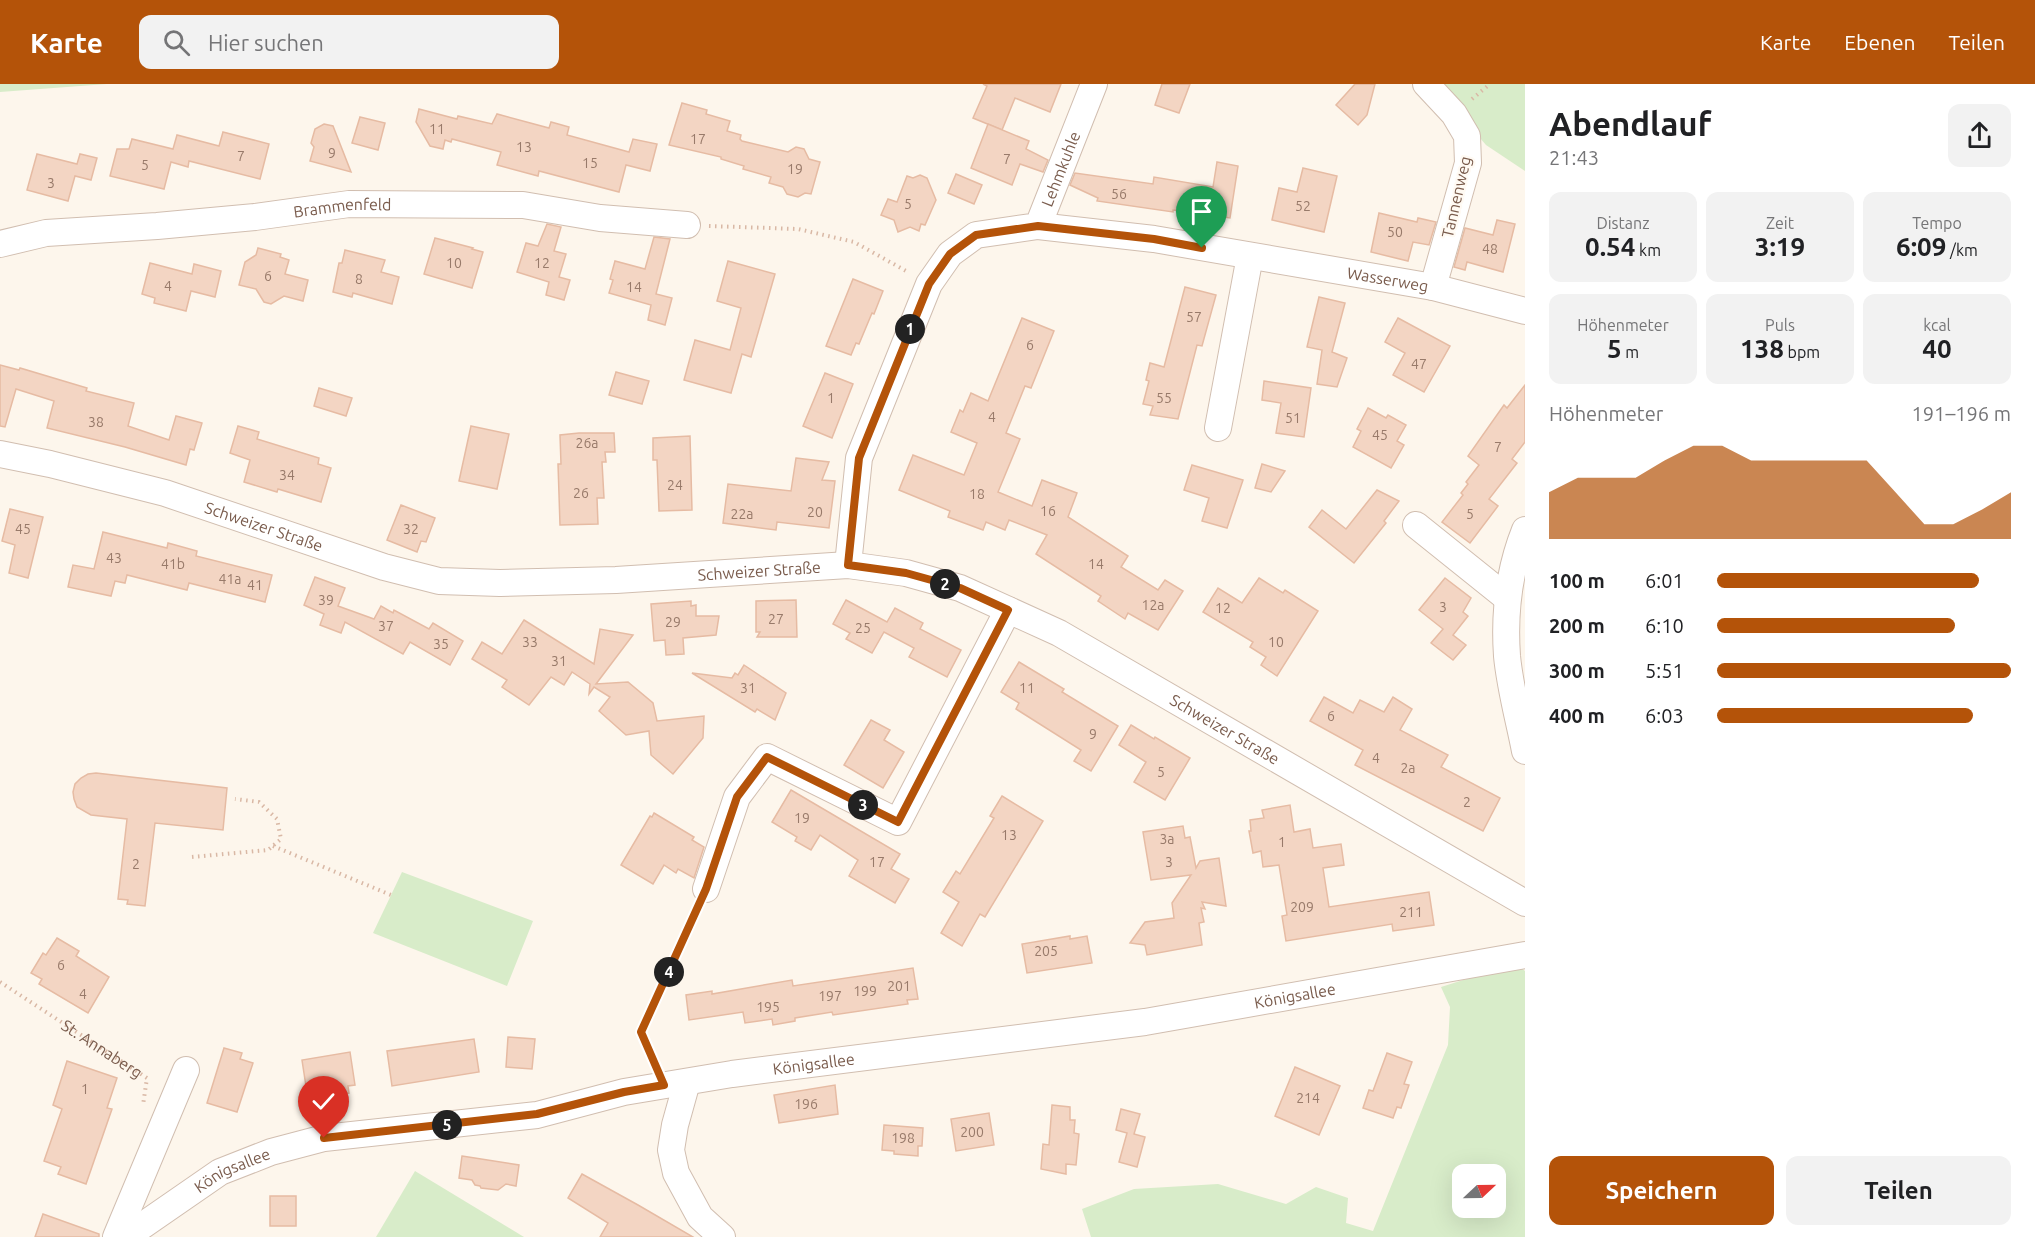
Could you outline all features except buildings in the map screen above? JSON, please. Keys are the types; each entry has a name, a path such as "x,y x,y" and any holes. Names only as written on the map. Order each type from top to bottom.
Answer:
{"street":[{"name":"Lehmkuhle","path":"848,565 859,458 929,284 950,254 976,235 1038,226 1094,84"},
{"name":"Tannenweg","path":"1426,84 1454,114 1467,136 1468,163 1433,288"},
{"name":"Brammenfeld","path":"0,244 46,232 157,226 255,217 349,204 523,205 600,218 687,225"},
{"name":"Wasserweg","path":"1038,226 1154,239 1433,288 1525,311"},
{"path":"1218,428 1250,256"},
{"name":"Schweizer Straße","path":"0,454 165,493 384,567 439,581 500,583 616,580 848,565 906,573 960,588 1059,633 1525,903"},
{"path":"1416,525 1507,598"},
{"path":"1525,530 1518,548 1507,598 1507,657 1525,751"},
{"path":"706,889 737,797 767,757 898,822 1008,610"},
{"name":"Königsallee","path":"126,1237 220,1172 271,1152 324,1138 537,1114 624,1092 732,1074 1145,1022 1525,955"},
{"path":"116,1237 186,1070"},
{"path":"676,1084 675,1125 671,1150 676,1173 700,1217 722,1237"}],"path":[{"path":"687,225 744,229 798,229 854,242 929,284"},
{"path":"192,857 268,850 281,839 277,819 259,802 235,799"},
{"path":"273,846 391,895"},
{"path":"676,1084 641,1032 706,889"},
{"name":"St. Annaberg","path":"0,982 147,1078 141,1121 159,1136"}],"green space":[{"path":"0,84 107,84 0,92"},
{"path":"1434,84 1525,84 1525,171 1486,145"},
{"path":"402,872 533,921 507,986 373,933"},
{"path":"1520,967 1525,971 1525,1237 1091,1237 1082,1209 1134,1189 1218,1184 1286,1204 1316,1187 1348,1198 1346,1223 1373,1231 1448,1045 1450,1007 1441,987 1479,975"},
{"path":"415,1171 524,1237 376,1237"}],"route":[{"path":"324,1138 537,1114 624,1092 664,1085 641,1032 706,889 737,797 767,757 898,822 1008,610 960,588 906,573 848,565 859,458 929,284 950,254 976,235 1038,226 1154,239 1202,248"}]}
